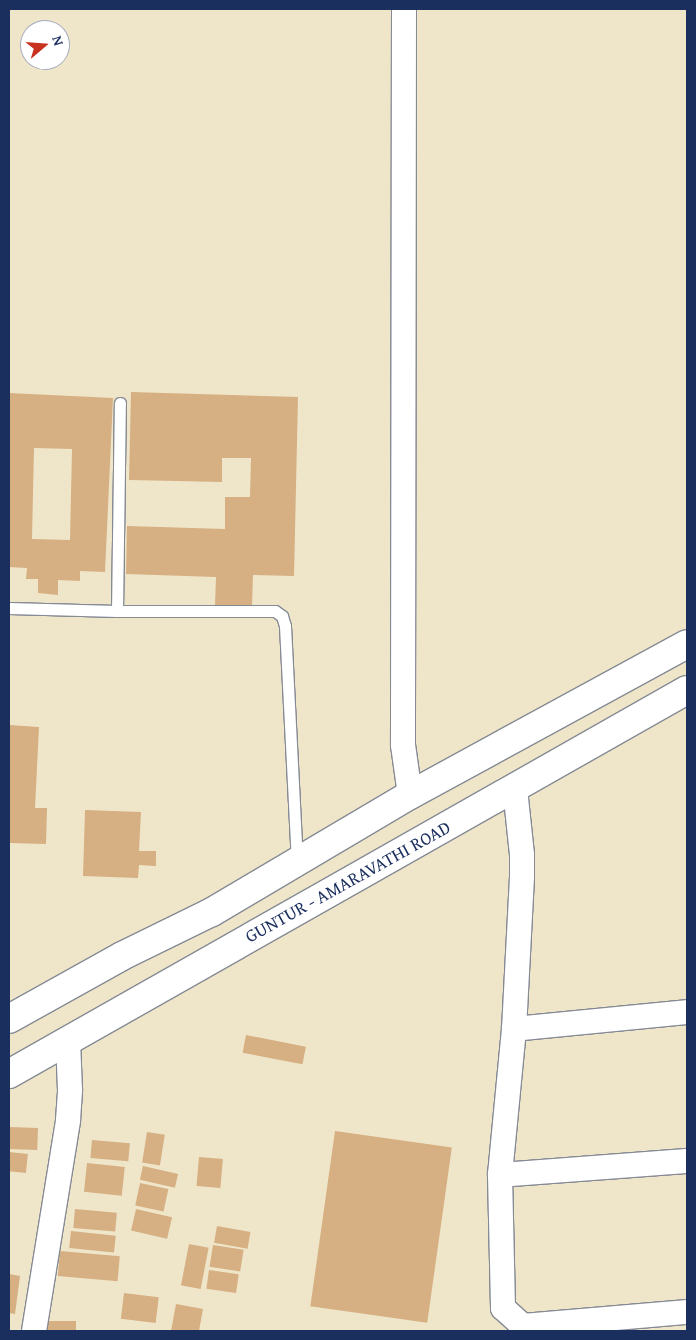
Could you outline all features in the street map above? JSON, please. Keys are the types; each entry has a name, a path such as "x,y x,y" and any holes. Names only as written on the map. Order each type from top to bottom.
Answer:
{"main road":[{"path":"9,1019 122,956 212,912 410,795 687,644"},
{"name":"GUNTUR - AMARAVATHI ROAD","path":"9,1074 316,898 515,789 687,690"}],"street":[{"path":"404,9 403,745 410,795"},
{"path":"515,789 522,855 514,1029 500,1175 503,1308 523,1326 687,1312"},
{"path":"514,1029 687,1012"},
{"path":"34,1331 68,1120 70,1090 68,1041"},
{"path":"500,1175 687,1162"}],"lane":[{"path":"117,611 120,404"},
{"path":"9,608 117,611 275,611 282,616 285,626 297,861"}],"building":[{"path":"131,392 298,397 294,576 253,575 252,606 215,605 216,577 126,574 127,526 225,529 225,497 250,497 251,458 222,458 222,482 129,480"},
{"path":"9,393 113,398 105,572 80,571 80,581 58,580 58,595 38,593 38,579 26,579 27,568 9,567","holes":["34,448 72,449 70,540 32,539"]},
{"path":"9,725 39,727 35,808 47,808 46,844 9,843"},
{"path":"85,810 141,812 139,851 156,851 156,866 139,865 138,878 83,876"},
{"path":"246,1035 306,1047 302,1064 243,1053"},
{"path":"9,1127 38,1128 37,1150 9,1149"},
{"path":"335,1131 452,1147 427,1323 310,1306"},
{"path":"147,1132 165,1135 160,1165 142,1163"},
{"path":"92,1140 130,1143 128,1161 90,1158"},
{"path":"9,1152 28,1154 26,1173 9,1171"},
{"path":"199,1157 223,1159 220,1188 196,1186"},
{"path":"87,1163 125,1167 122,1196 84,1192"},
{"path":"143,1166 178,1174 175,1188 140,1180"},
{"path":"140,1183 168,1189 164,1212 135,1205"},
{"path":"75,1209 117,1213 115,1232 73,1228"},
{"path":"136,1209 172,1217 167,1239 131,1230"},
{"path":"217,1226 250,1232 248,1249 214,1243"},
{"path":"71,1231 116,1236 114,1253 69,1248"},
{"path":"189,1244 209,1248 201,1289 181,1285"},
{"path":"213,1245 244,1250 240,1272 210,1267"},
{"path":"60,1251 120,1256 118,1281 58,1276"},
{"path":"209,1270 239,1274 236,1293 206,1289"},
{"path":"9,1274 20,1276 15,1314 9,1313"},
{"path":"124,1293 159,1297 156,1323 121,1319"},
{"path":"176,1304 203,1309 199,1331 171,1331"},
{"path":"48,1321 76,1321 76,1331 48,1331"}]}
